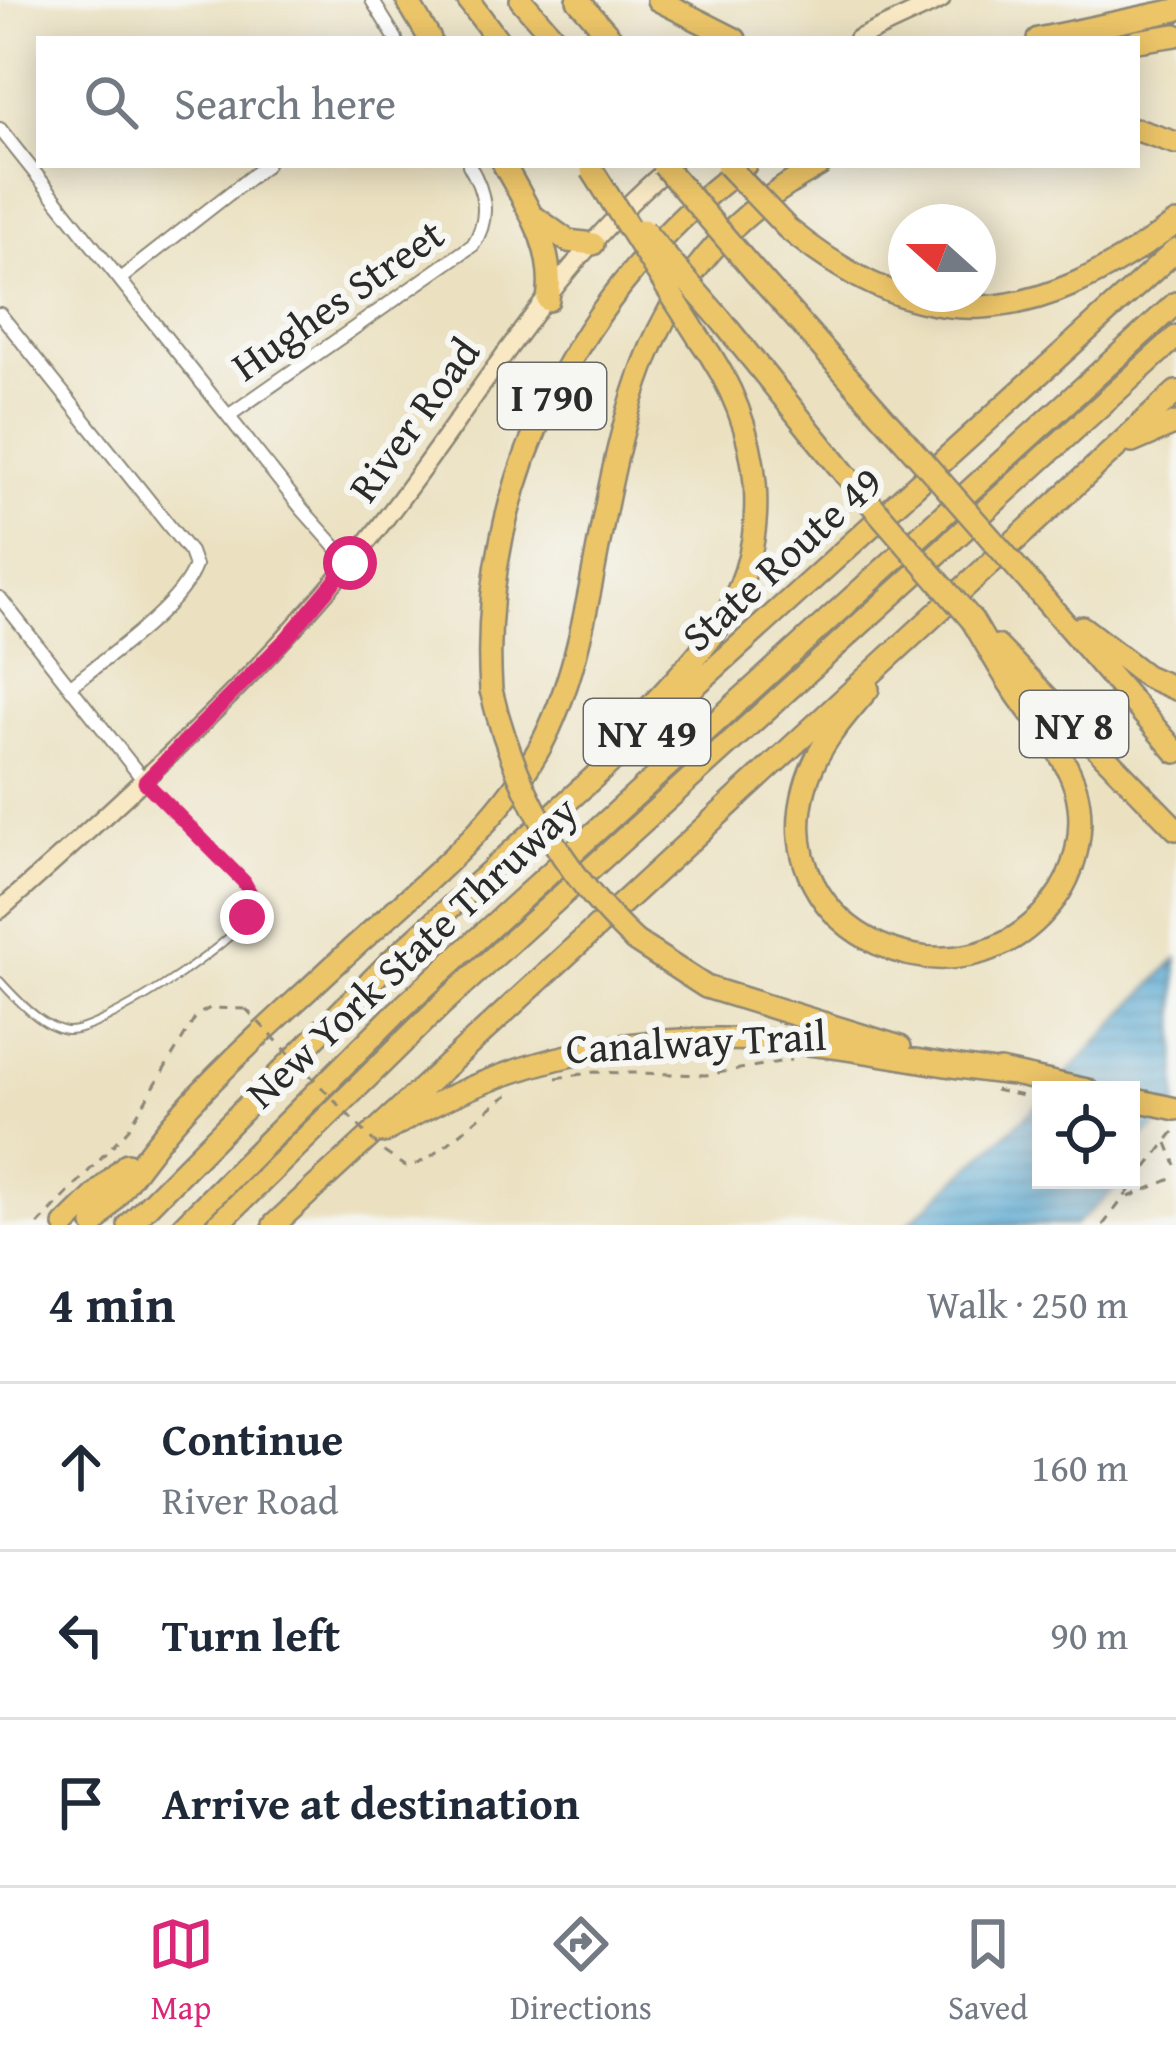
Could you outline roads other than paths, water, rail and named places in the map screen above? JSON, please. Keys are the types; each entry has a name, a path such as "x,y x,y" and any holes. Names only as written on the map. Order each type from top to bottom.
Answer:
{"highway":[{"path":"407,0 428,36"},
{"path":"468,0 495,36"},
{"path":"521,0 552,36"},
{"path":"578,0 610,36"},
{"path":"658,0 729,36"},
{"path":"1052,36 1176,10"},
{"path":"1140,41 1176,35"},
{"path":"1140,131 1176,143"},
{"path":"506,168 546,246 551,279 548,299"},
{"path":"565,805 714,633 750,544 756,506 743,414 730,381 590,168"},
{"name":"NY 8","path":"590,168 971,620 1176,829"},
{"name":"NY 8","path":"665,168 1176,752"},
{"path":"730,168 788,229 842,270 880,289 962,307 1032,301 1068,290 1129,257 1176,223"},
{"name":"I 790","path":"741,168 689,209 635,268 564,371 532,437 507,505 492,575 490,690 503,741 540,825 601,909 635,941 706,987 1006,1083 1032,1085"},
{"path":"65,1225 474,834 517,786 565,691 584,625 620,429 652,341 699,265 739,223 816,168"},
{"path":"531,214 568,241 593,244"},
{"name":"State Route 49","path":"129,1225 391,961 1176,250"},
{"name":"New York State Thruway","path":"184,1225 411,998 1176,302"},
{"name":"New York State Thruway","path":"218,1225 440,1006 1176,338"},
{"name":"NY 49","path":"274,1225 1176,392"},
{"path":"1110,452 1176,423"},
{"path":"1032,585 1115,654 1176,689"},
{"path":"934,612 836,725 804,789 801,817 809,870 826,900 847,924 908,958 964,959 1016,939 1063,890 1078,838 1077,794 1066,763 971,620"},
{"path":"347,1154 497,1073 556,1058 677,1039 789,1042 1006,1083"},
{"path":"1140,1101 1176,1109"},
{"path":"94,1225 172,1124"}],"main road":[{"path":"863,36 941,0"},
{"name":"River Road","path":"0,910 145,782 287,638 350,563 548,299 593,244 669,168"}],"street":[{"path":"372,0 394,36"},
{"path":"0,129 350,563"},
{"path":"119,279 262,168"},
{"name":"Hughes Street","path":"228,416 473,244 485,218 470,168"},
{"path":"0,314 195,566 190,581 166,605 70,687"},
{"path":"0,598 145,782"}],"lane":[{"path":"0,981 59,1030 83,1031 127,1013 216,948 247,917 250,893 244,882 145,782"}],"water":[{"path":"1176,959 1176,1107 1143,1138 1140,1147 1140,1081 1061,1081"},
{"path":"1032,1110 1032,1189 1115,1189 1075,1225 907,1225"}]}
